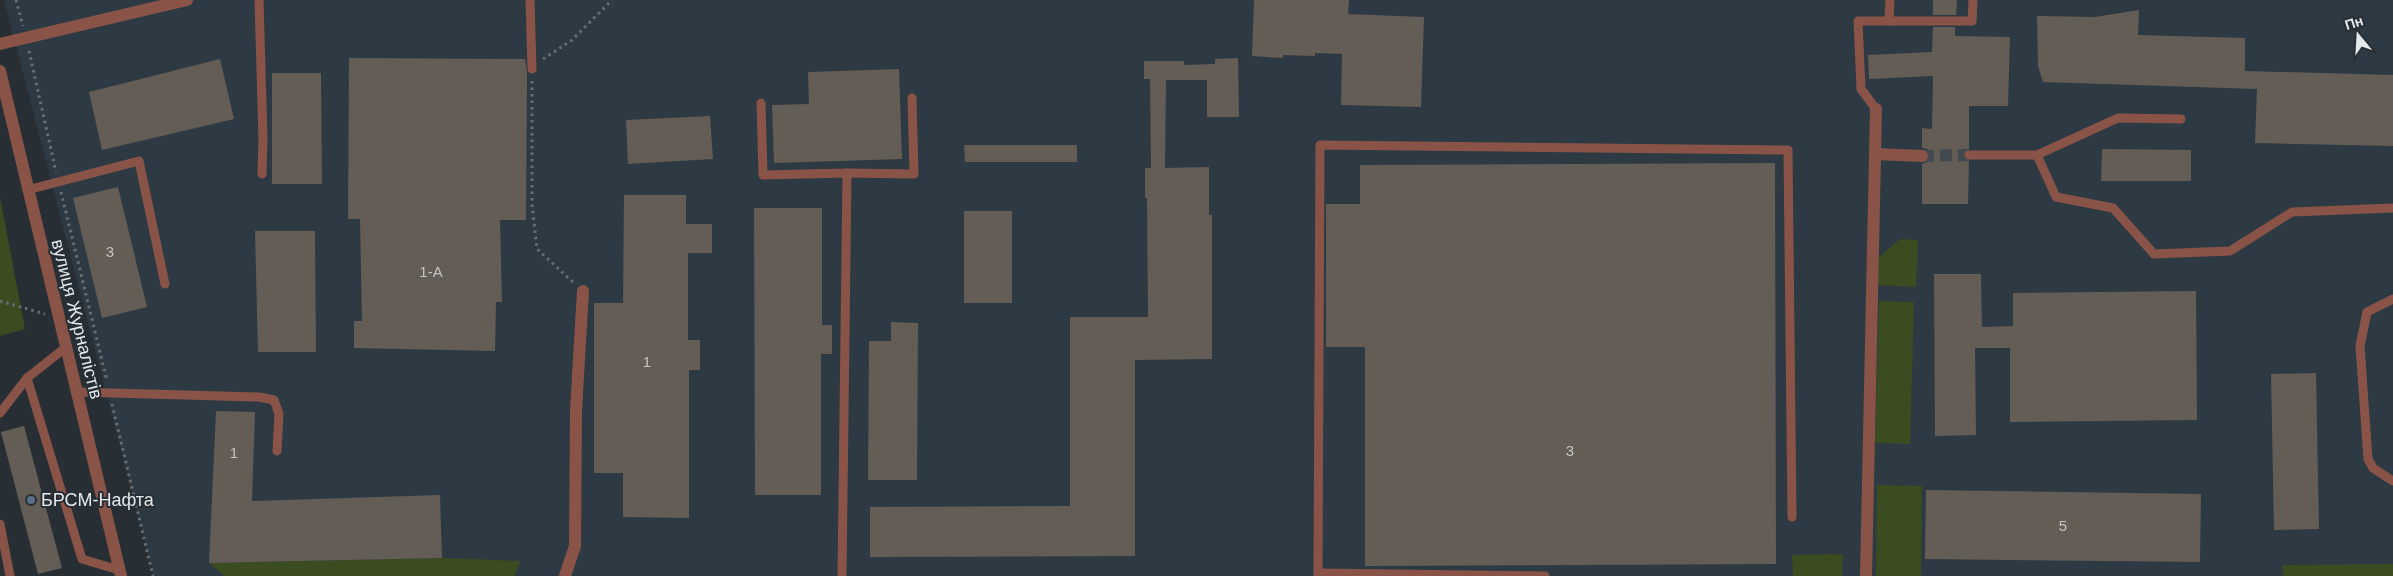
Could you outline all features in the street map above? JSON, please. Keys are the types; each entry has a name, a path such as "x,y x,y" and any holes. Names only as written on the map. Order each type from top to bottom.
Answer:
{"street":[{"path":"0,44 179,1"},
{"name":"вулиця Журналістів","path":"0,71 120,573"},
{"path":"1866,576 1876,108"},
{"path":"1875,154 1922,156"},
{"path":"565,576 575,546 576,410 583,291"}],"lane":[{"path":"259,0 263,139 262,174"},
{"path":"530,0 532,69"},
{"path":"1889,21 1890,0"},
{"path":"1876,108 1861,89 1858,21 1972,21 1973,0"},
{"path":"762,103 763,175 914,174 912,98"},
{"path":"1969,156 2037,155 2118,118 2181,119"},
{"path":"1545,576 1318,575 1320,145 1788,150 1792,517"},
{"path":"2037,155 2056,197 2113,208 2154,254 2230,250 2292,212 2393,208"},
{"path":"27,190 139,161 165,284"},
{"path":"842,576 847,173"},
{"path":"2393,299 2367,312 2360,346 2368,459 2374,468 2393,481"},
{"path":"0,413 27,378 65,348"},
{"path":"27,378 82,559 120,573"},
{"path":"76,392 259,397 274,400 280,414 277,451"},
{"path":"0,524 10,576"}],"path":[{"path":"16,0 153,576"},
{"path":"562,273 538,249 532,204 532,69 548,55 572,40 612,0"},
{"path":"0,301 58,318"}],"shaded area":[{"path":"4,0 2393,0 2393,576 154,576"}],"green space":[{"path":"0,197 25,329 0,336"},
{"path":"1900,239 1918,240 1916,287 1875,285 1877,259"},
{"path":"1879,301 1914,302 1910,444 1875,443"},
{"path":"1877,485 1922,486 1921,576 1876,576"},
{"path":"1843,554 1842,576 1793,576 1792,555"},
{"path":"442,558 520,561 515,576 225,576 209,563"},
{"path":"2393,564 2393,576 2283,576 2282,565"}],"building":[{"path":"1254,0 1349,0 1348,14 1424,17 1421,107 1341,105 1342,54 1315,53 1315,56 1283,55 1283,58 1252,56"},
{"path":"1933,0 1957,0 1956,15 1933,15"},
{"path":"2139,10 2138,35 2245,38 2245,71 2393,75 2393,146 2255,143 2257,89 2043,82 2038,66 2037,16 2095,17"},
{"path":"1933,27 1955,27 1955,36 2010,37 2008,106 1969,106 1969,149 1963,155 1964,159 1969,161 1968,204 1922,204 1922,164 1929,161 1930,156 1927,149 1922,148 1922,128 1932,129 1933,76 1869,79 1868,55 1932,52"},
{"path":"349,58 525,59 527,73 526,220 500,220 502,302 496,302 495,351 354,348 354,321 362,321 360,219 348,219"},
{"path":"1238,58 1239,117 1207,117 1207,80 1166,80 1165,168 1209,167 1209,215 1212,215 1212,359 1135,360 1135,556 870,557 870,507 1070,506 1070,317 1148,317 1145,168 1151,168 1150,79 1144,79 1144,61 1184,61 1184,65 1215,64 1215,59"},
{"path":"220,59 234,119 102,150 89,92"},
{"path":"899,69 902,159 774,163 772,105 809,104 808,72"},
{"path":"272,73 321,73 322,184 272,184"},
{"path":"710,116 713,159 628,164 626,120"},
{"path":"964,145 1077,145 1077,162 965,162"},
{"path":"2102,149 2191,150 2191,181 2101,181"},
{"path":"1775,163 1776,564 1365,566 1365,347 1326,347 1326,204 1360,204 1360,165"},
{"path":"118,187 147,307 102,318 73,198"},
{"path":"624,195 686,195 686,224 712,224 712,253 688,253 688,340 700,340 700,370 689,370 689,518 623,517 623,473 594,473 594,303 623,303"},
{"path":"754,208 822,208 822,325 832,325 832,354 821,354 821,495 755,495"},
{"path":"964,211 1012,211 1012,303 964,303"},
{"path":"255,231 315,231 316,352 258,352"},
{"path":"1934,274 1981,274 1982,327 2013,326 2013,293 2196,291 2197,420 2010,422 2010,348 1975,348 1976,435 1935,436"},
{"path":"891,322 918,323 917,480 868,480 869,341 891,341"},
{"path":"2316,373 2319,529 2274,530 2271,374"},
{"path":"216,411 255,412 252,501 440,495 442,558 209,563"},
{"name":"БРСМ-Нафта","path":"24,426 62,568 38,574 1,432"},
{"path":"1926,490 2201,494 2200,562 1925,559"}],"tunnel":[{"path":"1922,156 1969,155"}],"place":[{"name":"БРСМ-Нафта","path":"31,500"}]}
